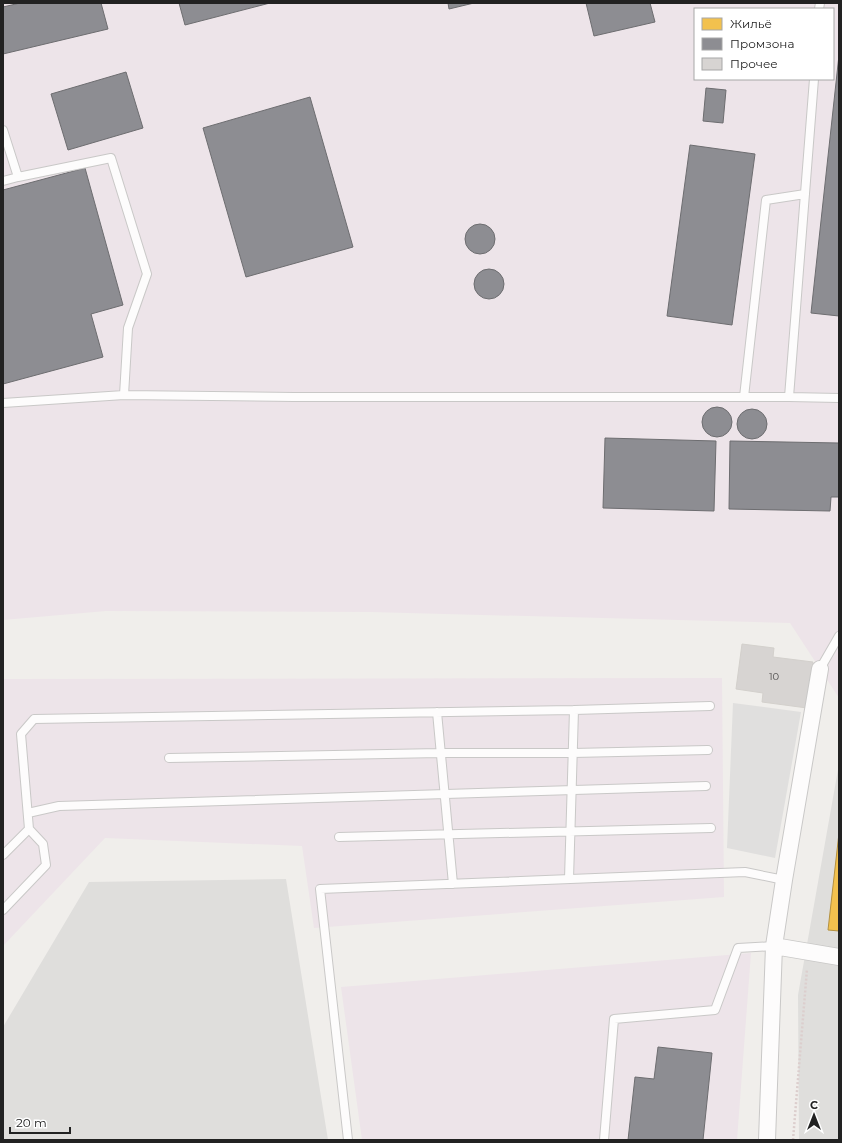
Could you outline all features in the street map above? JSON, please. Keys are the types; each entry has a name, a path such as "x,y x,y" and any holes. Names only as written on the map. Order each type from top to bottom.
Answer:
{"street":[{"path":"767,1140 774,946 820,670"},
{"path":"774,946 839,957"}],"lane":[{"path":"789,397 814,80"},
{"path":"3,130 18,177"},
{"path":"3,181 111,158 147,274 128,328 124,395"},
{"path":"744,397 766,200 805,194"},
{"path":"3,402 124,395 294,397 839,398"},
{"path":"820,670 839,636"},
{"path":"3,910 46,865 43,844 29,829 22,734 34,719 574,710 710,706"},
{"path":"569,879 574,710"},
{"path":"437,712 453,884"},
{"path":"169,758 708,750"},
{"path":"28,813 59,806 706,786"},
{"path":"339,837 711,828"},
{"path":"3,855 29,829"},
{"path":"348,1140 320,889 745,872 784,880"},
{"path":"604,1140 614,1019 715,1010 738,948 774,946"}],"path":[{"path":"793,1140 808,952"}],"shaded area":[{"path":"3,3 839,3 839,698 790,623 370,612 106,611 3,620"},
{"path":"722,678 724,897 314,928 302,846 105,838 3,946 3,679"},
{"path":"733,703 801,712 775,858 727,848"},
{"path":"839,764 839,1140 799,1140 798,995"},
{"path":"286,879 328,1140 3,1140 3,1027 89,882"},
{"path":"751,953 737,1140 362,1140 341,987"}],"building: Жильё":[{"path":"839,833 839,931 828,930"}],"building: Промзона":[{"path":"20,3 101,3 108,29 3,54 3,7"},
{"path":"179,3 270,3 185,25"},
{"path":"448,3 474,3 449,9"},
{"path":"586,3 650,3 655,22 594,36"},
{"path":"839,55 839,316 811,313"},
{"path":"126,72 143,128 68,150 51,94"},
{"path":"706,88 726,90 723,123 703,121"},
{"path":"310,97 353,247 246,277 203,128"},
{"path":"690,145 755,154 732,325 667,316"},
{"path":"85,168 123,305 91,314 103,357 3,384 3,190"},
{"path":"480,224 490,229 495,239 490,249 480,254 470,249 465,239 470,229"},
{"path":"489,269 499,274 504,284 499,294 489,299 479,294 474,284 479,274"},
{"path":"717,407 727,412 732,422 727,432 717,437 707,432 702,422 707,412"},
{"path":"752,409 762,414 767,424 762,434 752,439 742,434 737,424 742,414"},
{"path":"605,438 716,441 714,511 603,508"},
{"path":"730,441 839,443 839,497 831,497 830,511 729,509"},
{"path":"658,1047 712,1053 703,1140 628,1140 635,1077 654,1079"}],"building: Прочее":[{"path":"742,644 774,648 773,657 813,662 807,708 762,702 763,693 736,689"}]}
